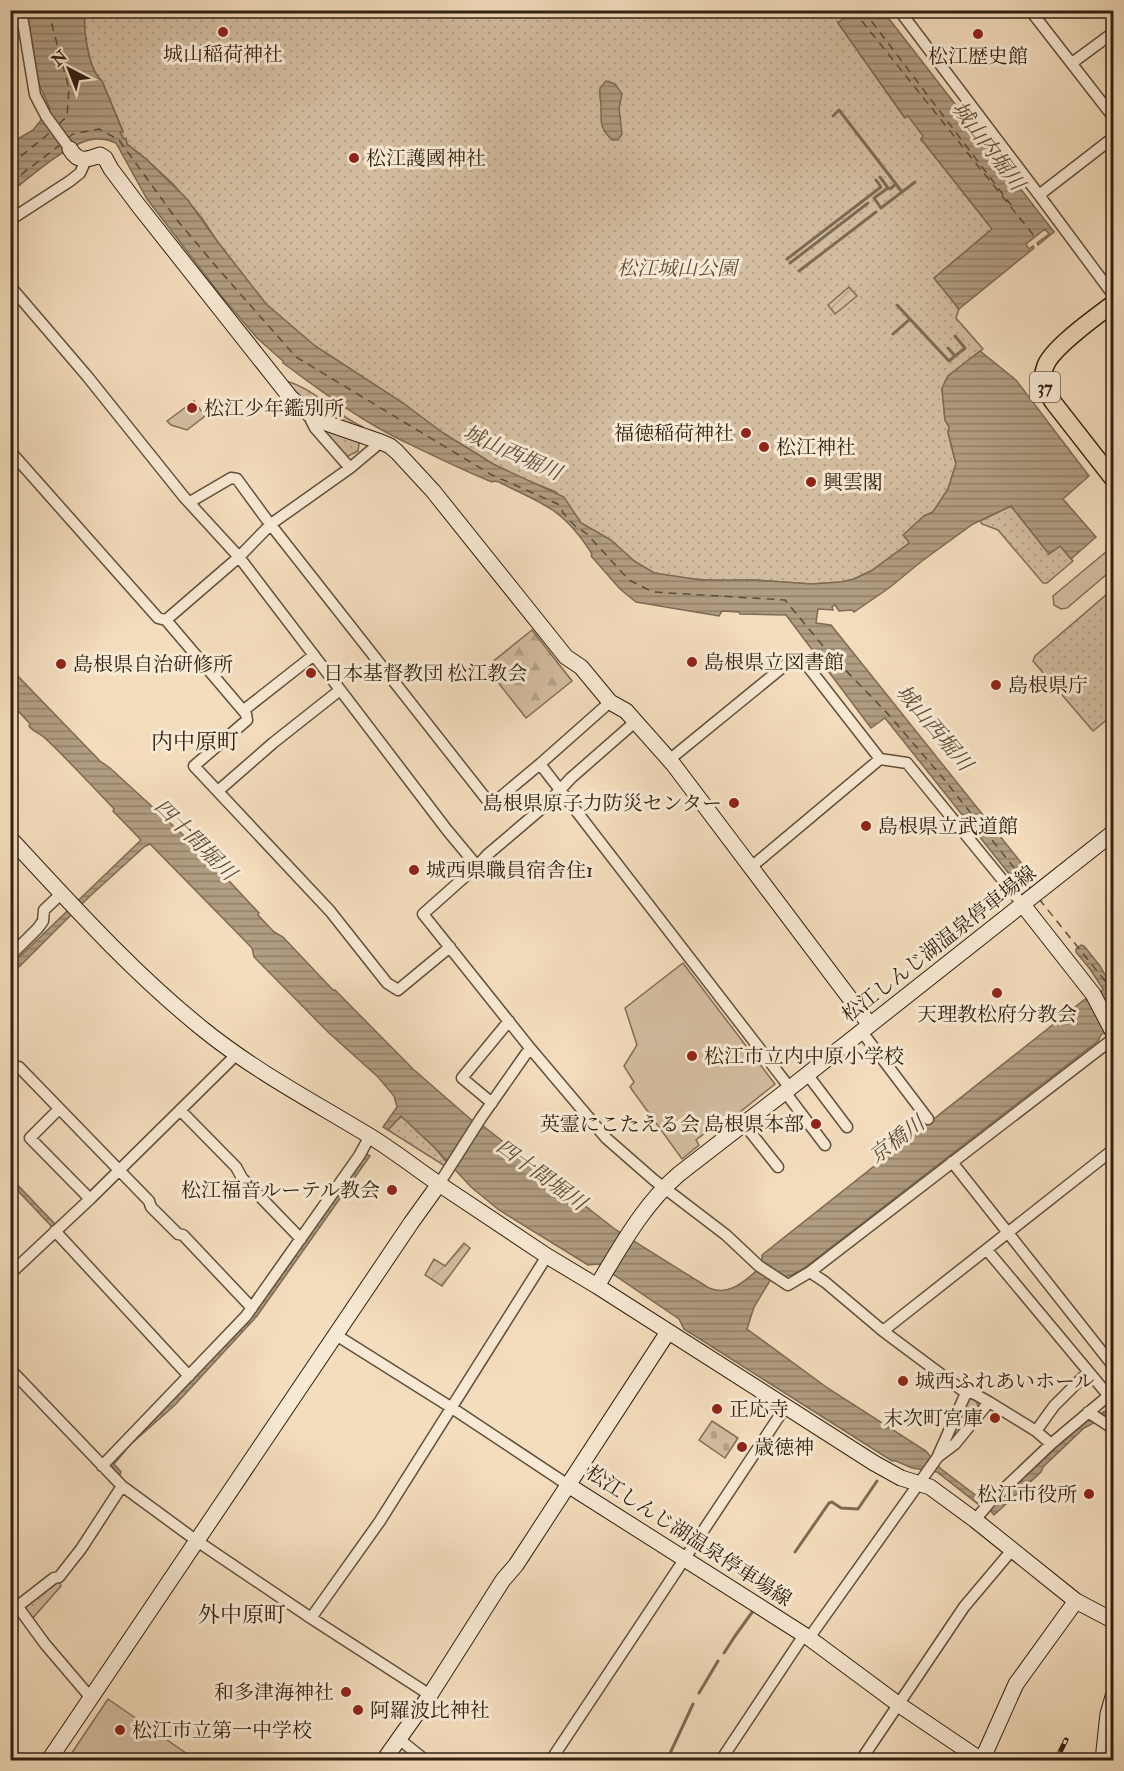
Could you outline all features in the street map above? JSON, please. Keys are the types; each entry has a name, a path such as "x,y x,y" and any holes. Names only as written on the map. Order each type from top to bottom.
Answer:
{"main road":[{"name":"37","path":"1113,303 1053,353 1045,366 1043,376 1047,392 1053,402 1113,480"}],"street":[{"path":"21,10 35,95 46,116 74,156 79,160 100,155 105,158 138,205 290,397 308,413 323,422 390,446 433,491 566,657 581,667 610,702 626,711 669,760 866,1028 928,1119"},
{"path":"899,10 1113,296"},
{"path":"1030,10 1113,118"},
{"path":"1072,63 1113,32"},
{"path":"1039,195 1113,137"},
{"path":"10,220 70,181 80,173 86,160"},
{"path":"10,286 87,376 178,489 239,557 477,866"},
{"path":"308,413 315,428 350,468"},
{"path":"166,620 239,557 271,524 350,468 381,442"},
{"path":"10,451 158,618 166,620 244,710 247,720 194,766 330,911 387,983 398,990 450,947"},
{"path":"190,502 231,478 237,479 490,805 610,702"},
{"path":"244,710 314,654"},
{"path":"636,722 560,788 547,804 423,914 530,1048 606,1138 664,1187 726,1234 759,1266 788,1285 810,1272 1113,1034 1093,994 1026,902 907,763 880,759 802,659 794,658 669,760"},
{"path":"218,791 273,743 340,690"},
{"path":"750,868 880,759"},
{"path":"540,764 787,1090 825,1145"},
{"name":"松江しんじ湖温泉停車場線","path":"601,1280 643,1211 664,1187 1113,832"},
{"path":"10,838 157,990 236,1055 370,1136 547,1257 601,1280 668,1332 873,1463 901,1478 924,1477"},
{"path":"10,956 38,928 43,921 44,910 70,902"},
{"path":"492,1103 462,1078 509,1021"},
{"path":"49,1761 530,1048"},
{"path":"10,1274 90,1199 236,1055"},
{"path":"20,1067 149,1201 151,1207 178,1234 183,1235 252,1308"},
{"path":"807,1074 847,1127"},
{"path":"59,1109 30,1138 90,1199"},
{"path":"180,1110 236,1167 242,1178 301,1239"},
{"path":"744,1124 778,1167"},
{"path":"102,1466 252,1308 359,1156 370,1136"},
{"path":"883,1331 1113,1149"},
{"path":"952,1162 1113,1367"},
{"path":"55,1231 189,1376"},
{"path":"978,1516 1051,1444 1090,1414 1111,1393 1088,1372 987,1250"},
{"path":"310,1618 380,1521 547,1257"},
{"path":"810,1272 883,1331 966,1393 973,1393 989,1402 1036,1431 1051,1444"},
{"name":"松江しんじ湖温泉停車場線","path":"668,1332 568,1485 806,1637 981,1761"},
{"path":"336,1335 568,1485 384,1761"},
{"path":"10,1369 122,1486 197,1541 310,1618 430,1695"},
{"path":"1036,1431 1054,1406 1088,1372"},
{"path":"721,1761 806,1637 937,1458 966,1393"},
{"path":"937,1458 956,1443 989,1402"},
{"path":"552,1761 786,1406"},
{"path":"1090,1414 1108,1427"},
{"path":"924,1477 930,1487 978,1516 1011,1550 1076,1601 1113,1621"},
{"path":"18,1606 54,1578 59,1577 81,1549 122,1486"},
{"path":"861,1761 964,1607 1011,1550"},
{"path":"10,1596 45,1644 92,1698"},
{"path":"981,1761 1016,1684 1076,1601"},
{"path":"1103,1761 1108,1714 1113,1693"},
{"path":"399,1739 425,1761"}],"green space":[{"name":"松江城山公園","path":"683,10 686,12 813,10 815,13 841,11 846,17 838,23 904,117 908,115 924,136 921,139 992,229 934,278 959,309 956,318 983,349 948,376 942,389 945,420 949,427 948,433 956,464 948,489 933,512 924,516 904,535 908,544 871,571 854,579 811,584 755,580 718,581 654,573 634,561 611,540 581,523 556,492 493,464 315,346 266,304 202,218 173,184 127,144 126,139 120,133 123,131 102,81 93,68 86,38 85,18 85,11"},
{"path":"849,287 857,296 835,314 828,305"},
{"path":"286,381 307,390 343,416 363,427 362,429 313,411"},
{"name":"松江少年鑑別所","path":"194,401 205,416 187,430 171,425 167,421"},
{"path":"318,425 360,438 358,451 346,457"},
{"path":"1011,506 1049,554 1060,546 1073,561 1047,583 1043,583 998,530 980,521"},
{"path":"1113,546 1113,569 1067,608 1061,609 1054,605 1053,596"},
{"path":"1113,589 1113,715 1093,731 1033,661 1035,656"},
{"path":"532,630 572,681 526,718 486,667"},
{"name":"松江市立内中原小学校","path":"683,963 775,1084 725,1124 721,1121 696,1140 699,1145 682,1159 630,1087 634,1082 624,1066 637,1045 625,1008"},
{"path":"401,1116 435,1148 448,1164 445,1166 388,1130"},
{"path":"464,1243 470,1248 442,1286 425,1275 434,1259 445,1266"},
{"path":"969,1398 977,1401 978,1409 951,1441 947,1442"},
{"path":"712,1421 738,1438 725,1458 699,1440"},
{"path":"54,1582 60,1583 61,1586 32,1619 25,1609 28,1602"},
{"name":"松江市立第一中学校","path":"108,1699 196,1760 67,1760"}],"water":[{"path":"27,11 85,11 86,38 90,58 123,132 120,133 124,139 126,138 127,144 187,199 266,304 315,346 403,403 443,433 493,464 564,497 581,523 611,540 634,561 654,573 701,580 755,580 811,584 841,582 871,571 908,544 909,542 903,535 924,516 933,512 948,489 956,464 948,432 949,427 945,420 942,389 948,376 980,351 1016,380 1089,476 1063,499 1096,537 1071,559 1060,546 1049,554 1011,506 973,524 854,612 852,610 839,611 835,605 832,607 833,610 818,609 816,623 831,625 1032,879 1022,886 1018,885 885,718 871,728 786,615 740,614 739,612 722,611 719,616 636,602 620,589 591,556 592,554 577,533 553,510 499,482 492,482 468,472 369,423 283,363 257,338 219,293 147,199 116,143 100,139 80,143 48,163 11,192 11,143 33,130 50,109 39,84"},
{"path":"841,11 883,11 1054,232 1038,245 1037,243 1049,234 1045,229 1026,244 1029,249 1033,246 1034,248 959,309 934,278 992,229 921,139 923,136 908,116 905,118 838,23 845,17"},
{"path":"606,81 615,84 622,94 619,108 622,134 618,140 612,140 602,125 600,88"},
{"name":"四十間堀川","path":"11,669 100,761 204,854 274,932 283,937 413,1069 475,1123 483,1126 616,1230 709,1288 724,1290 744,1281 762,1266 762,1255 1084,1000 1102,991 1103,989 1090,969 1076,952 1081,945 1084,946 1108,980 1113,977 1113,1027 1101,1035 1098,1041 803,1269 792,1275 771,1279 754,1307 747,1329 829,1389 926,1451 940,1468 982,1500 993,1505 1081,1424 1105,1411 1113,1416 1113,1425 1101,1419 1084,1428 994,1515 937,1472 912,1468 892,1461 684,1329 679,1319 598,1264 588,1265 499,1210 471,1187 401,1116 388,1130 383,1127 397,1107 394,1096 378,1077 329,1033 254,957 252,948 150,844 88,898 11,975 11,965 141,840 64,757 29,726 30,724 11,703"},
{"path":"365,1153 370,1156 257,1316 175,1405 131,1444 114,1464 121,1472 119,1477 110,1467 109,1462 198,1371"},
{"path":"10,1177 56,1225 53,1228 19,1192"}],"waterway":[{"path":"833,116 839,110 896,184"},
{"path":"880,177 888,188 874,198 881,208 915,182"},
{"path":"787,259 881,187 876,180"},
{"path":"888,188 896,184 902,192"},
{"path":"790,263 868,203"},
{"path":"799,271 876,212"},
{"path":"897,305 949,361 955,356 948,348"},
{"path":"893,334 910,319"},
{"path":"955,336 965,348 955,356"},
{"path":"795,1552 829,1503 832,1502 841,1508 858,1509 877,1481"},
{"path":"724,1653 753,1611"},
{"path":"699,1693 718,1661"},
{"path":"667,1760 693,1704"}],"ferry route":[{"path":"48,10 69,89 67,116 58,125"},
{"path":"853,10 1035,237"},
{"path":"863,10 1011,205"},
{"path":"68,138 73,134 99,129 119,140 177,220 296,357 492,475 558,504 575,526 587,534 629,580 653,592 785,600 828,652 888,714 943,778 1030,888"},
{"path":"10,165 52,131"},
{"path":"10,183 60,145"},
{"path":"1039,899 1114,992"}],"railway":[{"path":"1056,1760 1066,1740"}],"place":[{"name":"城山稲荷神社","path":"223,32"},
{"name":"松江歴史館","path":"978,34"},
{"name":"松江護國神社","path":"354,158"},
{"name":"松江少年鑑別所","path":"192,408"},
{"name":"福徳稲荷神社","path":"746,433"},
{"name":"松江神社","path":"764,447"},
{"name":"興雲閣","path":"811,482"},
{"name":"島根県立図書館","path":"692,662"},
{"name":"島根県自治研修所","path":"61,664"},
{"name":"日本基督教団 松江教会","path":"311,673"},
{"name":"島根県庁","path":"996,685"},
{"name":"島根県原子力防災センター","path":"734,803"},
{"name":"島根県立武道館","path":"866,826"},
{"name":"城西県職員宿舎住1","path":"414,870"},
{"name":"天理教松府分教会","path":"997,993"},
{"name":"松江市立内中原小学校","path":"692,1056"},
{"name":"英霊にこたえる会 島根県本部","path":"816,1124"},
{"name":"松江福音ルーテル教会","path":"392,1190"},
{"name":"城西ふれあいホール","path":"903,1381"},
{"name":"正応寺","path":"717,1409"},
{"name":"末次町宮庫","path":"995,1418"},
{"name":"歳徳神","path":"742,1447"},
{"name":"松江市役所","path":"1089,1494"},
{"name":"和多津海神社","path":"346,1692"},
{"name":"阿羅波比神社","path":"358,1710"},
{"name":"松江市立第一中学校","path":"120,1730"}],"district":[{"name":"内中原町","path":"195,742"},
{"name":"外中原町","path":"242,1615"}],"water label":[{"name":"城山内堀川","path":"988,146"},
{"name":"城山西堀川","path":"512,453"},
{"name":"城山西堀川","path":"934,728"},
{"name":"京橋川","path":"897,1140"}]}
